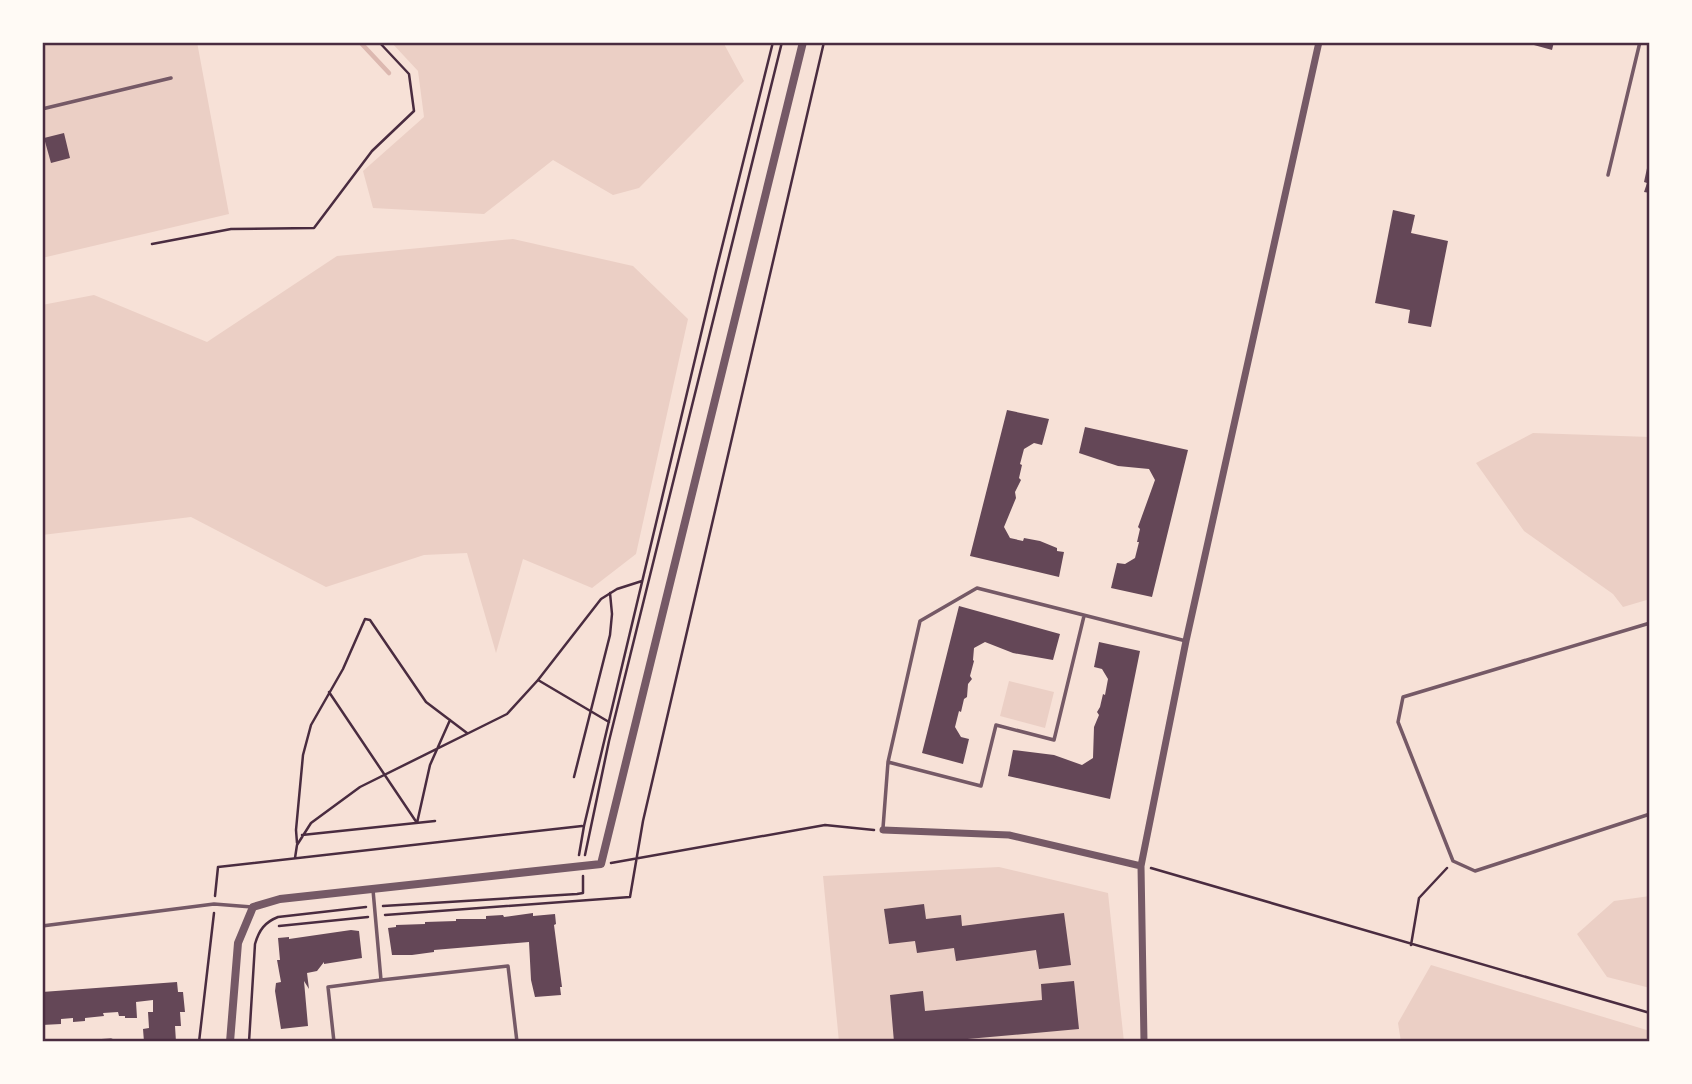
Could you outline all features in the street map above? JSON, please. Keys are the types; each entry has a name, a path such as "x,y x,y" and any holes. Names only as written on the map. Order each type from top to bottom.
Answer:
{"street":[{"path":"230,1042 238,943 253,907 279,899 601,864 803,42"},
{"path":"1144,1042 1141,866 1186,641 1319,42"},
{"path":"883,830 1009,835 1141,866"}],"lane":[{"path":"1608,175 1640,42"},
{"path":"42,109 170,78"},
{"path":"883,830 888,762 920,621 977,588 1186,641"},
{"path":"888,762 981,786 996,725 1054,740 1084,616"},
{"path":"1650,623 1403,697 1398,722 1453,861 1475,871 1650,814"},
{"path":"372,888 380,980"},
{"path":"42,926 214,904 253,907"},
{"path":"334,1042 328,987 508,966 517,1042"},
{"path":"86,1042 116,1042"}],"path":[{"path":"152,244 231,229 314,228 372,151 414,111 409,74 379,42"},
{"path":"583,892 580,865 583,826 773,42"},
{"path":"580,865 608,741 782,42"},
{"path":"279,926 374,916 630,897 662,740 824,42"},
{"path":"297,845 316,819 360,788 507,714 538,680 594,606 610,593 642,581"},
{"path":"574,778 610,635 610,593"},
{"path":"295,858 306,740 316,712 352,652 362,622 368,619 426,702 467,733"},
{"path":"538,680 608,722"},
{"path":"329,692 417,823"},
{"path":"417,823 421,815 425,781 436,748 450,720"},
{"path":"302,835 435,821"},
{"path":"601,864 637,860 825,825 883,830"},
{"path":"1411,944 1419,898 1453,861"},
{"path":"1141,866 1650,1013"}],"shaded area":[{"path":"42,42 197,42 229,214 42,258"},
{"path":"391,42 723,42 744,81 639,188 613,195 553,160 484,214 373,208 363,171 424,117 418,71"},
{"path":"513,239 633,266 688,319 636,554 592,588 523,559 496,653 467,553 424,555 326,587 191,517 42,535 42,305 94,295 207,342 337,256"},
{"path":"1533,433 1650,437 1650,599 1623,607 1613,594 1524,531 1476,463"},
{"path":"1009,681 1054,692 1045,728 1000,716"},
{"path":"999,867 1108,893 1124,1042 839,1042 823,876"},
{"path":"1650,896 1650,988 1607,977 1577,934 1614,901"},
{"path":"1431,965 1650,1031 1650,1042 1401,1042 1398,1023"}],"building":[{"path":"1523,42 1554,42 1552,50"},
{"path":"64,133 70,158 51,163 44,138"},
{"path":"1650,159 1650,193 1644,192"},
{"path":"1393,210 1415,215 1411,233 1448,241 1431,327 1408,323 1410,310 1375,303"},
{"path":"1007,410 1049,419 1042,445 1034,443 1024,449 1020,464 1021,480 1004,527 1010,538 1040,541 1064,552 1059,577 970,556"},
{"path":"1085,427 1188,450 1152,597 1111,588 1117,563 1125,564 1135,558 1139,542 1138,527 1155,480 1149,469 1118,466 1079,453"},
{"path":"959,606 1060,634 1053,660 1013,653 985,642 974,648 970,676 972,679 968,684 967,697 961,712 959,711 955,727 961,737 969,739 963,764 922,753"},
{"path":"1099,642 1140,651 1110,799 1008,776 1013,750 1054,755 1082,765 1093,758 1094,727 1108,679 1102,669 1094,667"},
{"path":"924,904 926,919 961,915 962,926 1064,913 1071,965 1039,969 1036,950 956,961 954,948 917,953 915,941 889,944 884,909"},
{"path":"533,913 533,916 555,914 561,995 535,997 531,980 529,942 392,955 388,928 396,925"},
{"path":"359,931 362,958 324,962 317,971 307,973 309,989 304,981 308,1026 281,1029 275,991 276,983 281,982 277,960 280,960 278,938 289,939"},
{"path":"1074,981 1079,1029 934,1042 894,1042 890,995 923,991 925,1011 1042,1000 1041,984"},
{"path":"177,982 178,992 183,992 185,1012 180,1012 181,1026 175,1026 176,1042 144,1042 143,1029 149,1028 148,1012 153,1012 153,1000 136,1002 137,1018 125,1018 119,1016 118,1012 103,1013 104,1016 85,1018 85,1021 61,1019 61,1024 42,1025 42,992"}],"waterway":[{"path":"360,42 389,73"}]}
